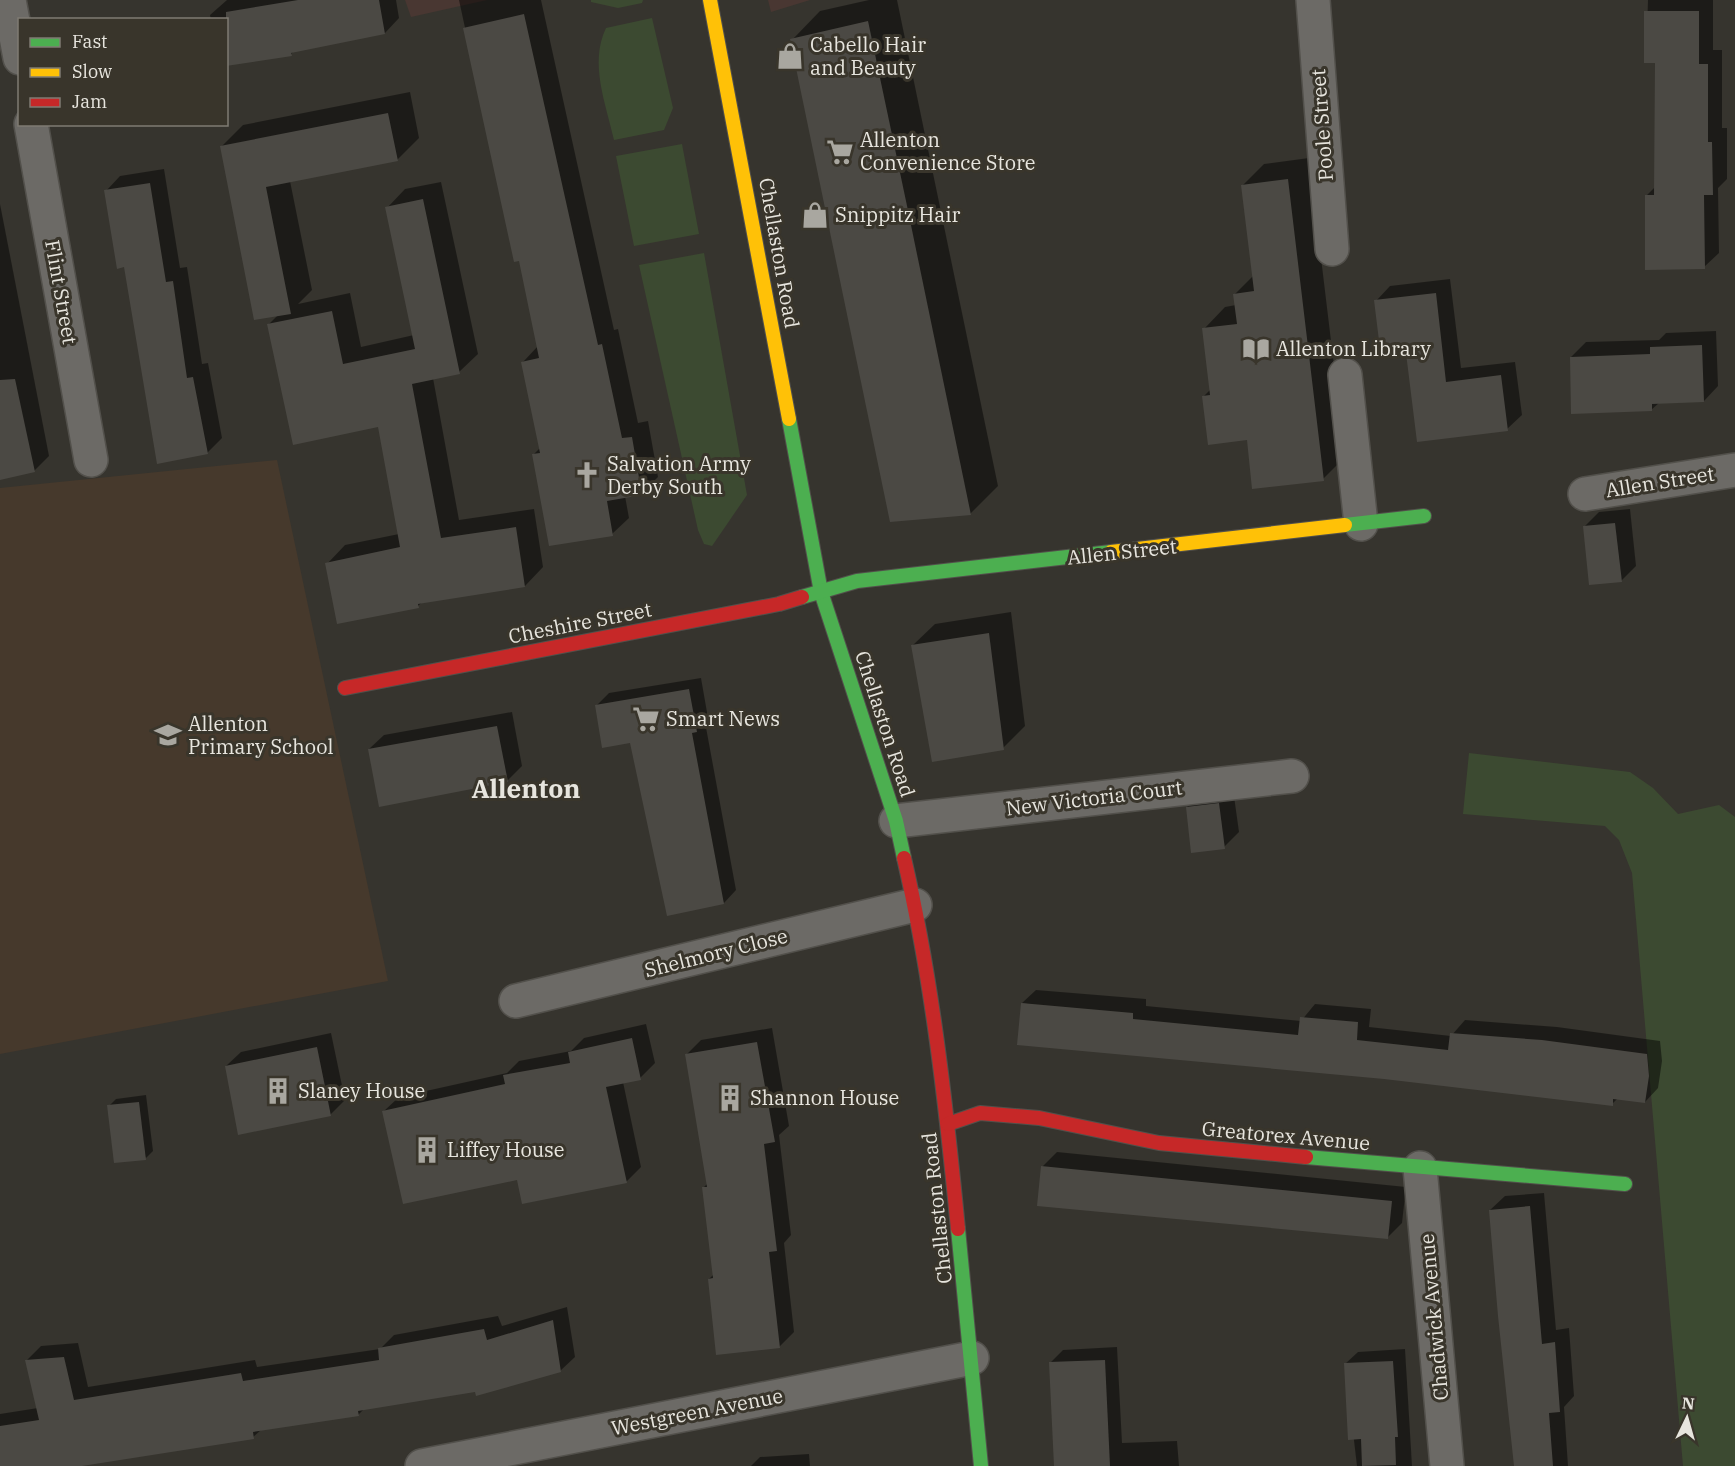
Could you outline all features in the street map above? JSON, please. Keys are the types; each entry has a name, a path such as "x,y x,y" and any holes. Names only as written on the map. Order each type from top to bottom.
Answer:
{"street":[{"path":"9,0 18,47"},
{"name":"Chellaston Road","path":"710,0 821,592 896,821 915,905 948,1124 981,1466"},
{"name":"Poole Street","path":"1313,0 1332,249"},
{"name":"Flint Street","path":"31,126 91,460"},
{"path":"1345,375 1361,524"},
{"name":"Allen Street","path":"1584,494 1735,470"},
{"name":"Allen Street","path":"821,592 857,580 1424,516"},
{"name":"Cheshire Street","path":"345,688 779,604 821,592"},
{"name":"New Victoria Court","path":"896,821 1292,776"},
{"name":"Shelmory Close","path":"516,1001 915,905"},
{"name":"Greatorex Avenue","path":"948,1124 980,1113 1039,1118 1159,1143 1420,1168 1625,1184"},
{"name":"Chadwick Avenue","path":"1420,1168 1447,1466"},
{"name":"Westgreen Avenue","path":"422,1466 972,1358"}],"shaded area":[{"path":"405,0 487,0 411,17"},
{"path":"768,0 810,0 771,12"},
{"name":"Allenton Primary School","path":"277,460 388,981 0,1054 0,488"}],"green space":[{"path":"591,0 643,0 642,3 618,8 591,2"},
{"path":"652,18 673,108 664,130 614,140 603,98 599,69 601,41 606,28"},
{"path":"682,144 699,234 634,246 616,156"},
{"path":"704,253 747,495 712,546 704,544 698,530 639,265"},
{"path":"1469,753 1630,772 1653,788 1678,814 1719,805 1735,817 1735,1466 1683,1466 1632,873 1619,840 1605,826 1463,814"}],"building":[{"path":"298,0 379,0 385,34 291,53 292,56 228,66 226,12"},
{"path":"1644,11 1699,11 1699,64 1708,64 1708,142 1712,142 1713,195 1704,195 1705,269 1645,270 1645,195 1654,195 1655,63 1644,63"},
{"path":"524,14 598,345 602,344 622,438 632,437 642,495 607,501 613,536 549,546 532,454 540,453 521,362 539,358 519,261 514,262 463,28"},
{"path":"868,21 971,515 890,522 790,39"},
{"path":"388,113 398,161 266,187 291,314 254,320 220,146"},
{"name":"Allenton Library","path":"1288,179 1324,481 1252,489 1247,440 1208,445 1202,396 1210,395 1202,328 1237,324 1233,294 1254,291 1241,185"},
{"path":"150,183 166,282 173,281 187,378 193,377 208,454 157,464 124,267 117,269 104,190"},
{"path":"423,199 460,374 412,384 441,538 516,527 525,587 418,604 419,608 337,624 325,563 400,547 378,427 293,445 267,324 332,311 343,364 415,349 385,207"},
{"path":"1436,293 1446,382 1501,375 1508,431 1417,442 1405,345 1380,349 1374,300"},
{"path":"1702,345 1704,402 1652,404 1652,411 1571,414 1570,357 1650,354 1650,347"},
{"path":"15,379 35,472 0,480 0,380"},
{"path":"1615,523 1622,582 1589,585 1583,526"},
{"path":"989,633 1004,750 932,762 911,645"},
{"path":"689,689 697,732 692,733 724,904 667,916 630,743 602,748 595,705"},
{"path":"497,726 508,782 379,807 368,749"},
{"path":"1219,803 1225,849 1191,853 1186,807"},
{"path":"1021,1003 1133,1013 1133,1019 1298,1035 1300,1017 1358,1022 1357,1040 1448,1050 1450,1033 1542,1040 1647,1054 1649,1076 1645,1103 1613,1099 1613,1106 1384,1079 1017,1045"},
{"path":"632,1038 641,1080 606,1087 627,1183 522,1204 517,1180 403,1204 382,1111 505,1084 503,1075 570,1063 568,1052"},
{"path":"757,1042 775,1142 764,1144 777,1251 769,1252 780,1348 716,1355 708,1279 713,1278 702,1187 707,1187 685,1054"},
{"name":"Slaney House","path":"317,1047 331,1116 238,1135 225,1066"},
{"path":"139,1102 146,1160 114,1163 107,1105"},
{"path":"1041,1166 1392,1201 1388,1239 1037,1206"},
{"path":"1530,1206 1542,1344 1555,1342 1560,1412 1549,1413 1553,1466 1514,1466 1498,1316 1489,1210"},
{"path":"553,1320 561,1372 476,1396 475,1392 358,1411 359,1416 253,1432 254,1439 82,1466 0,1466 0,1426 39,1420 25,1360 64,1357 74,1400 241,1373 243,1381 379,1360 378,1348 484,1329 487,1340"},
{"path":"1105,1360 1110,1466 1054,1466 1049,1362"},
{"path":"1393,1361 1398,1437 1395,1437 1396,1465 1362,1466 1361,1439 1348,1440 1344,1363"}],"traffic: fast":[{"path":"789,419 821,592 896,821 904,858"},
{"path":"1345,525 1424,516"},
{"path":"802,597 857,581 1111,552"},
{"path":"1306,1157 1625,1184"},
{"path":"958,1229 981,1466"}],"traffic: slow":[{"path":"710,0 789,419"},
{"path":"1111,552 1345,525"}],"traffic: jam":[{"path":"345,688 779,604 802,597"},
{"path":"904,858 923,950 937,1042 958,1229"},
{"path":"948,1124 980,1113 1039,1118 1159,1143 1306,1157"}],"place":[{"name":"Cabello Hair and Beauty","path":"790,56"},
{"name":"Allenton Convenience Store","path":"840,152"},
{"name":"Snippitz Hair","path":"815,215"},
{"name":"Allenton Library","path":"1256,349"},
{"name":"Salvation Army Derby South","path":"587,475"},
{"name":"Smart News","path":"646,719"},
{"name":"Allenton Primary School","path":"168,735"},
{"name":"Slaney House","path":"278,1091"},
{"name":"Shannon House","path":"730,1098"},
{"name":"Liffey House","path":"427,1150"}],"district":[{"name":"Allenton","path":"526,789"}]}
